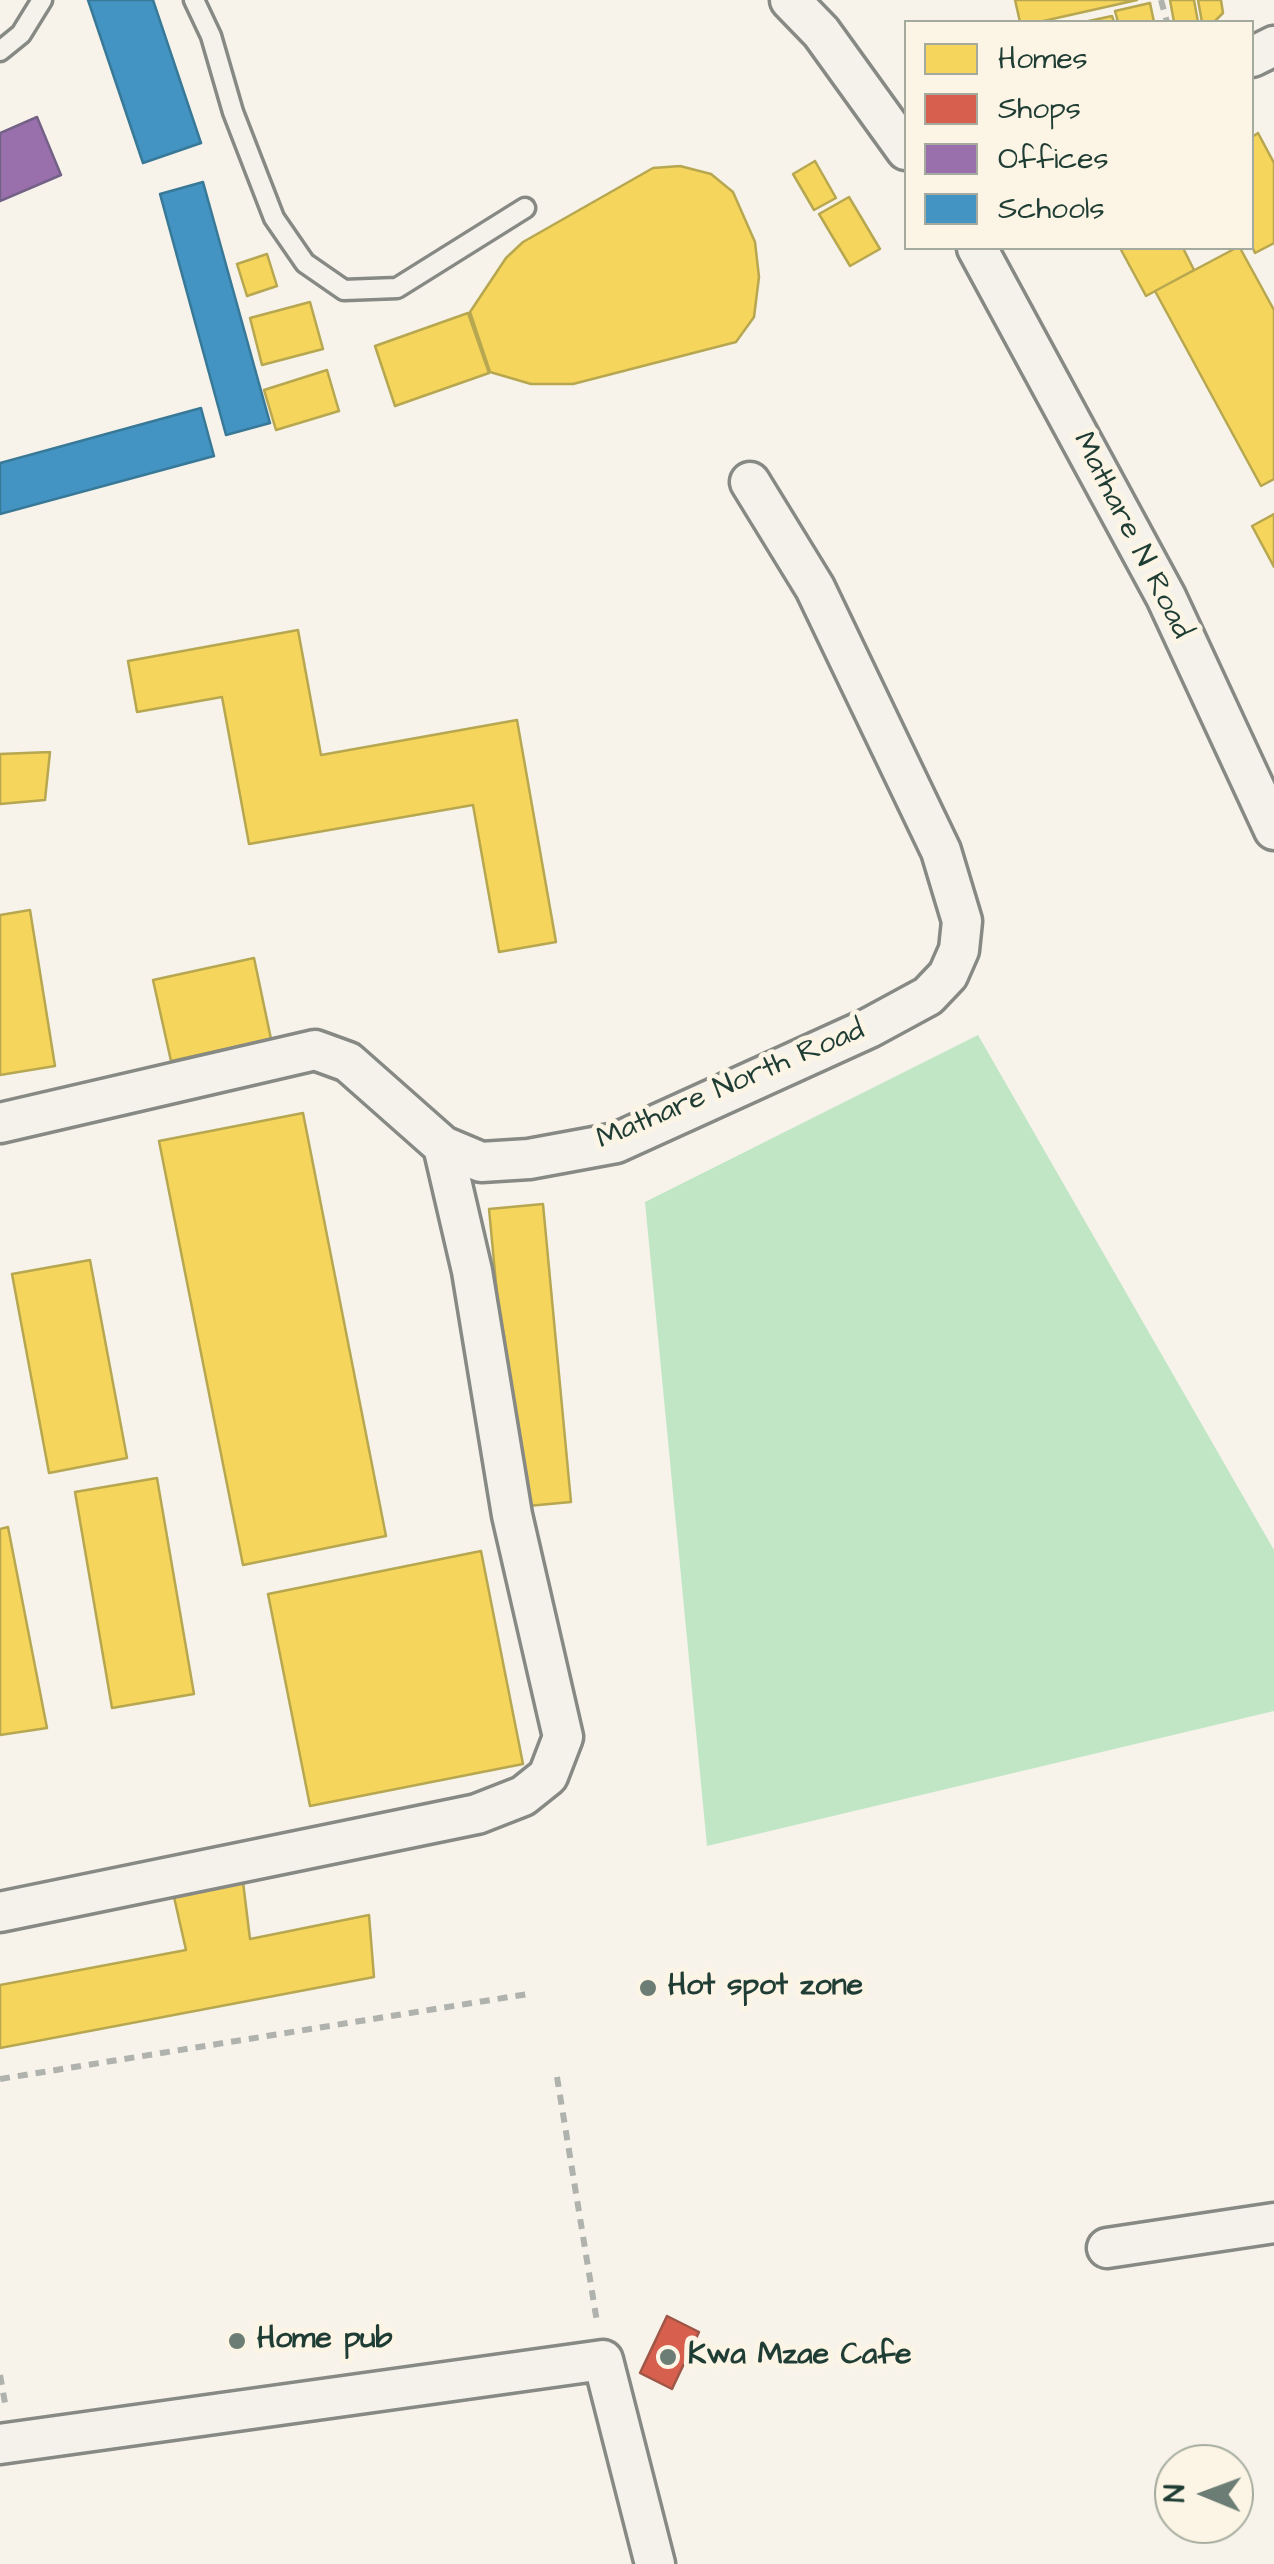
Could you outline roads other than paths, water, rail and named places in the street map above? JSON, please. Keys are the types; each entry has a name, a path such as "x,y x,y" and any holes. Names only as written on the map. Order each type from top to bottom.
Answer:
{"street":[{"path":"790,0 820,32 904,147"},
{"name":"Mathare N Road","path":"978,250 1166,597 1274,830"},
{"name":"Mathare North Road","path":"0,1123 315,1050 348,1062 443,1146 481,1162 529,1159 616,1142 869,1028 928,996 954,962 962,921 942,851 814,588 750,482"},
{"path":"0,1912 477,1814 523,1796 548,1776 562,1736 512,1515 472,1271 443,1146"},
{"path":"1107,2248 1274,2223"},
{"path":"0,2444 603,2360 655,2564"}],"lane":[{"path":"0,51 21,34 42,0"},
{"path":"194,0 211,36 234,112 274,218 305,263 344,290 397,288 524,208"}],"place":[{"name":"Hot spot zone","path":"648,1988"},
{"name":"Home pub","path":"237,2341"},
{"name":"Kwa Mzae Cafe","path":"668,2357"}]}
